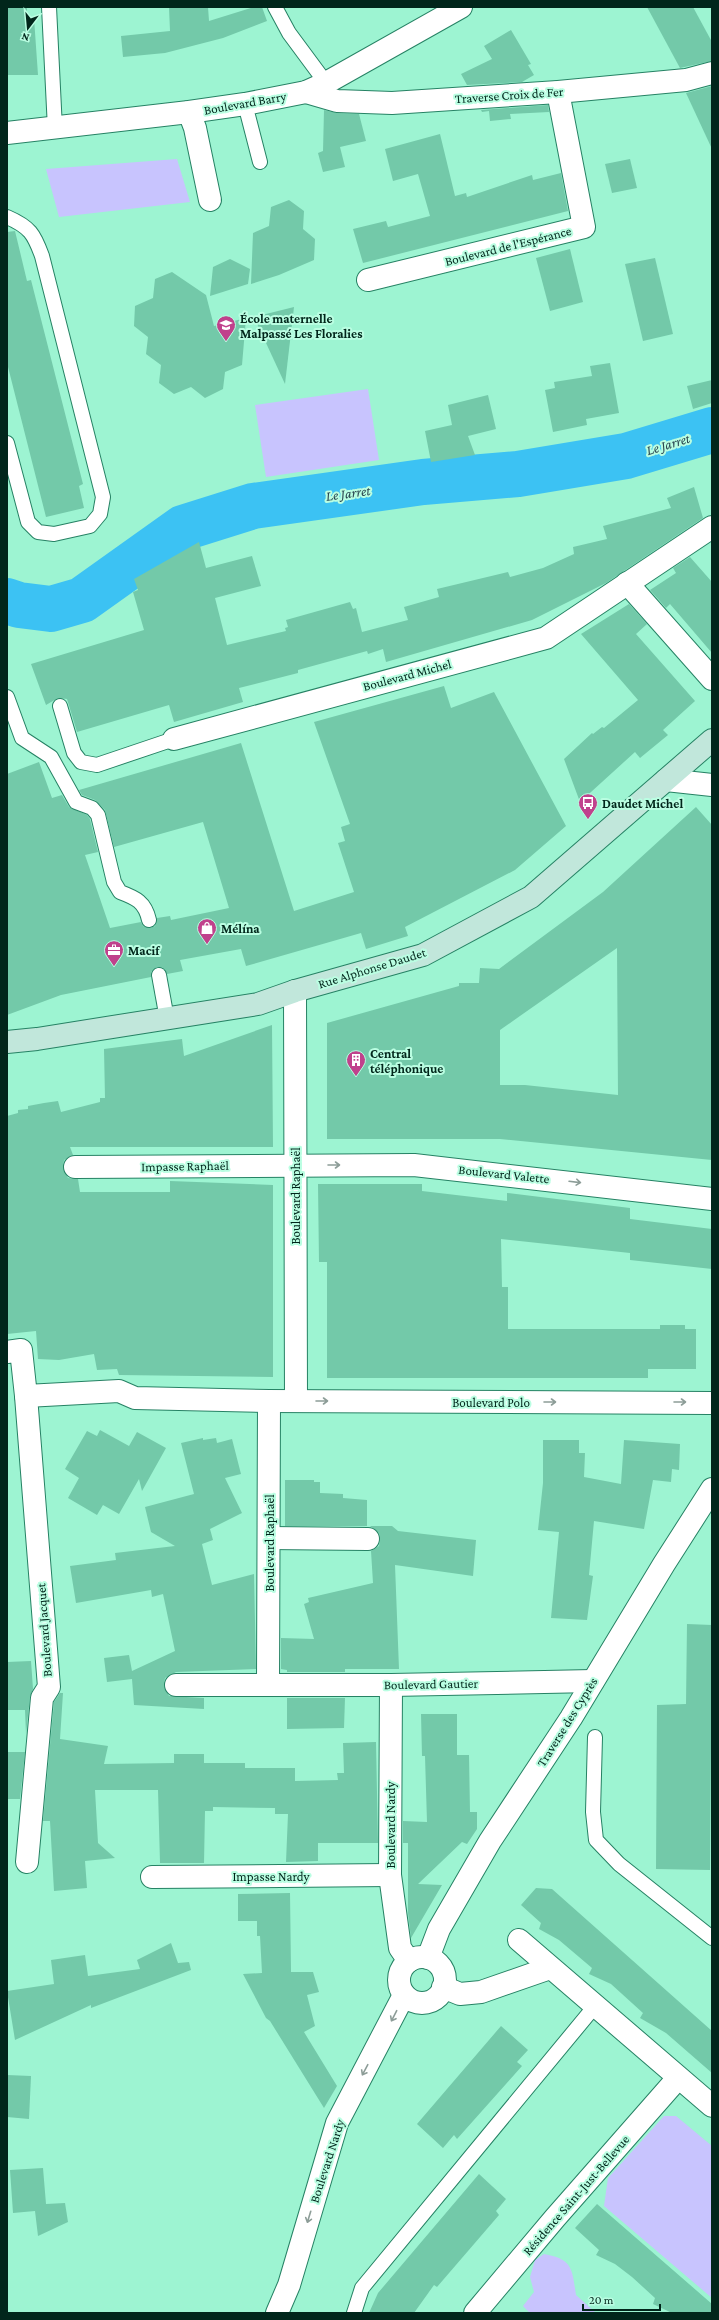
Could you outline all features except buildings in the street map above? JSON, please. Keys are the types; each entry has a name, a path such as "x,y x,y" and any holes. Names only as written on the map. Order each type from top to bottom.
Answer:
{"street":[{"name":"Boulevard Barry","path":"7,133 189,112 245,104 306,92 326,83 461,7"},
{"name":"Traverse Croix de Fer","path":"306,92 337,101 392,103 558,92 686,80 712,73"},
{"name":"Boulevard de l'Espérance","path":"368,280 584,227 558,92"},
{"path":"189,112 195,128 210,200"},
{"name":"Boulevard Michel","path":"174,738 546,638 712,527"},
{"path":"627,583 712,679"},
{"name":"Rue Alphonse Daudet","path":"7,1042 38,1039 258,1004 295,991 423,955 531,897 712,740"},
{"path":"666,780 712,786"},
{"name":"Boulevard Raphaël","path":"295,991 296,1401"},
{"name":"Rue Alphonse Daudet","path":"7,1053 38,1039"},
{"name":"Impasse Raphaël","path":"75,1167 295,1164"},
{"name":"Boulevard Valette","path":"295,1164 414,1165 712,1199"},
{"name":"Boulevard Jacquet","path":"7,1352 21,1350 49,1687 42,1698 27,1862"},
{"name":"Boulevard Polo","path":"26,1396 119,1391 135,1398 269,1401 712,1403"},
{"name":"Boulevard Raphaël","path":"268,1685 269,1401"},
{"name":"Traverse des Cyprès","path":"419,1959 439,1929 490,1841 593,1681 712,1489"},
{"path":"269,1538 368,1539"},
{"name":"Boulevard Gautier","path":"176,1685 391,1685 593,1681"},
{"name":"Boulevard Nardy","path":"391,1685 390,1875 400,1948 419,1959"},
{"name":"Impasse Nardy","path":"152,1877 390,1875"},
{"path":"519,1940 712,2106"},
{"path":"419,1959 436,1962 442,1969 444,1987 433,2000 425,2003 410,2000 404,1995 400,1988 400,1972 419,1959"},
{"path":"444,1987 460,1994 481,1992 550,1968"},
{"name":"Boulevard Nardy","path":"277,2313 289,2285 337,2124 404,1995"},
{"name":"Résidence Saint-Just-Bellevue","path":"475,2313 555,2218 678,2078"}],"lane":[{"path":"49,7 55,128"},
{"path":"275,7 290,33 326,83"},
{"path":"245,104 260,162"},
{"path":"7,217 20,223 34,234 42,256 103,497 100,514 90,526 54,534 38,532 28,522 7,443"},
{"path":"7,697 22,738 51,757 76,802 92,808 98,815 114,882 120,892 140,900 147,910 149,920"},
{"path":"60,706 74,752 81,762 97,765 174,738"},
{"path":"159,975 168,1019"},
{"path":"596,1736 593,1812 596,1840 619,1864 712,1938"},
{"path":"354,2313 362,2288 595,2006"}],"shaded area":[{"path":"177,159 190,202 59,217 46,169"},
{"path":"368,389 379,460 266,477 255,405"},
{"path":"664,2116 676,2116 712,2146 712,2298 604,2206 608,2178"},
{"path":"544,2254 554,2256 566,2262 572,2272 576,2295 596,2313 530,2313 523,2306 534,2292 530,2277 535,2260"}],"waterway":[{"name":"Le Jarret","path":"7,601 19,605 51,609 82,600 183,528 253,506 423,482 518,474 626,456 712,430"}],"place":[{"name":"École maternelle Malpassé Les Floralies","path":"226,342"},
{"name":"Daudet Michel","path":"588,820"},
{"name":"Mélína","path":"207,945"},
{"name":"Macif","path":"114,967"},
{"name":"Central téléphonique","path":"356,1077"}]}
